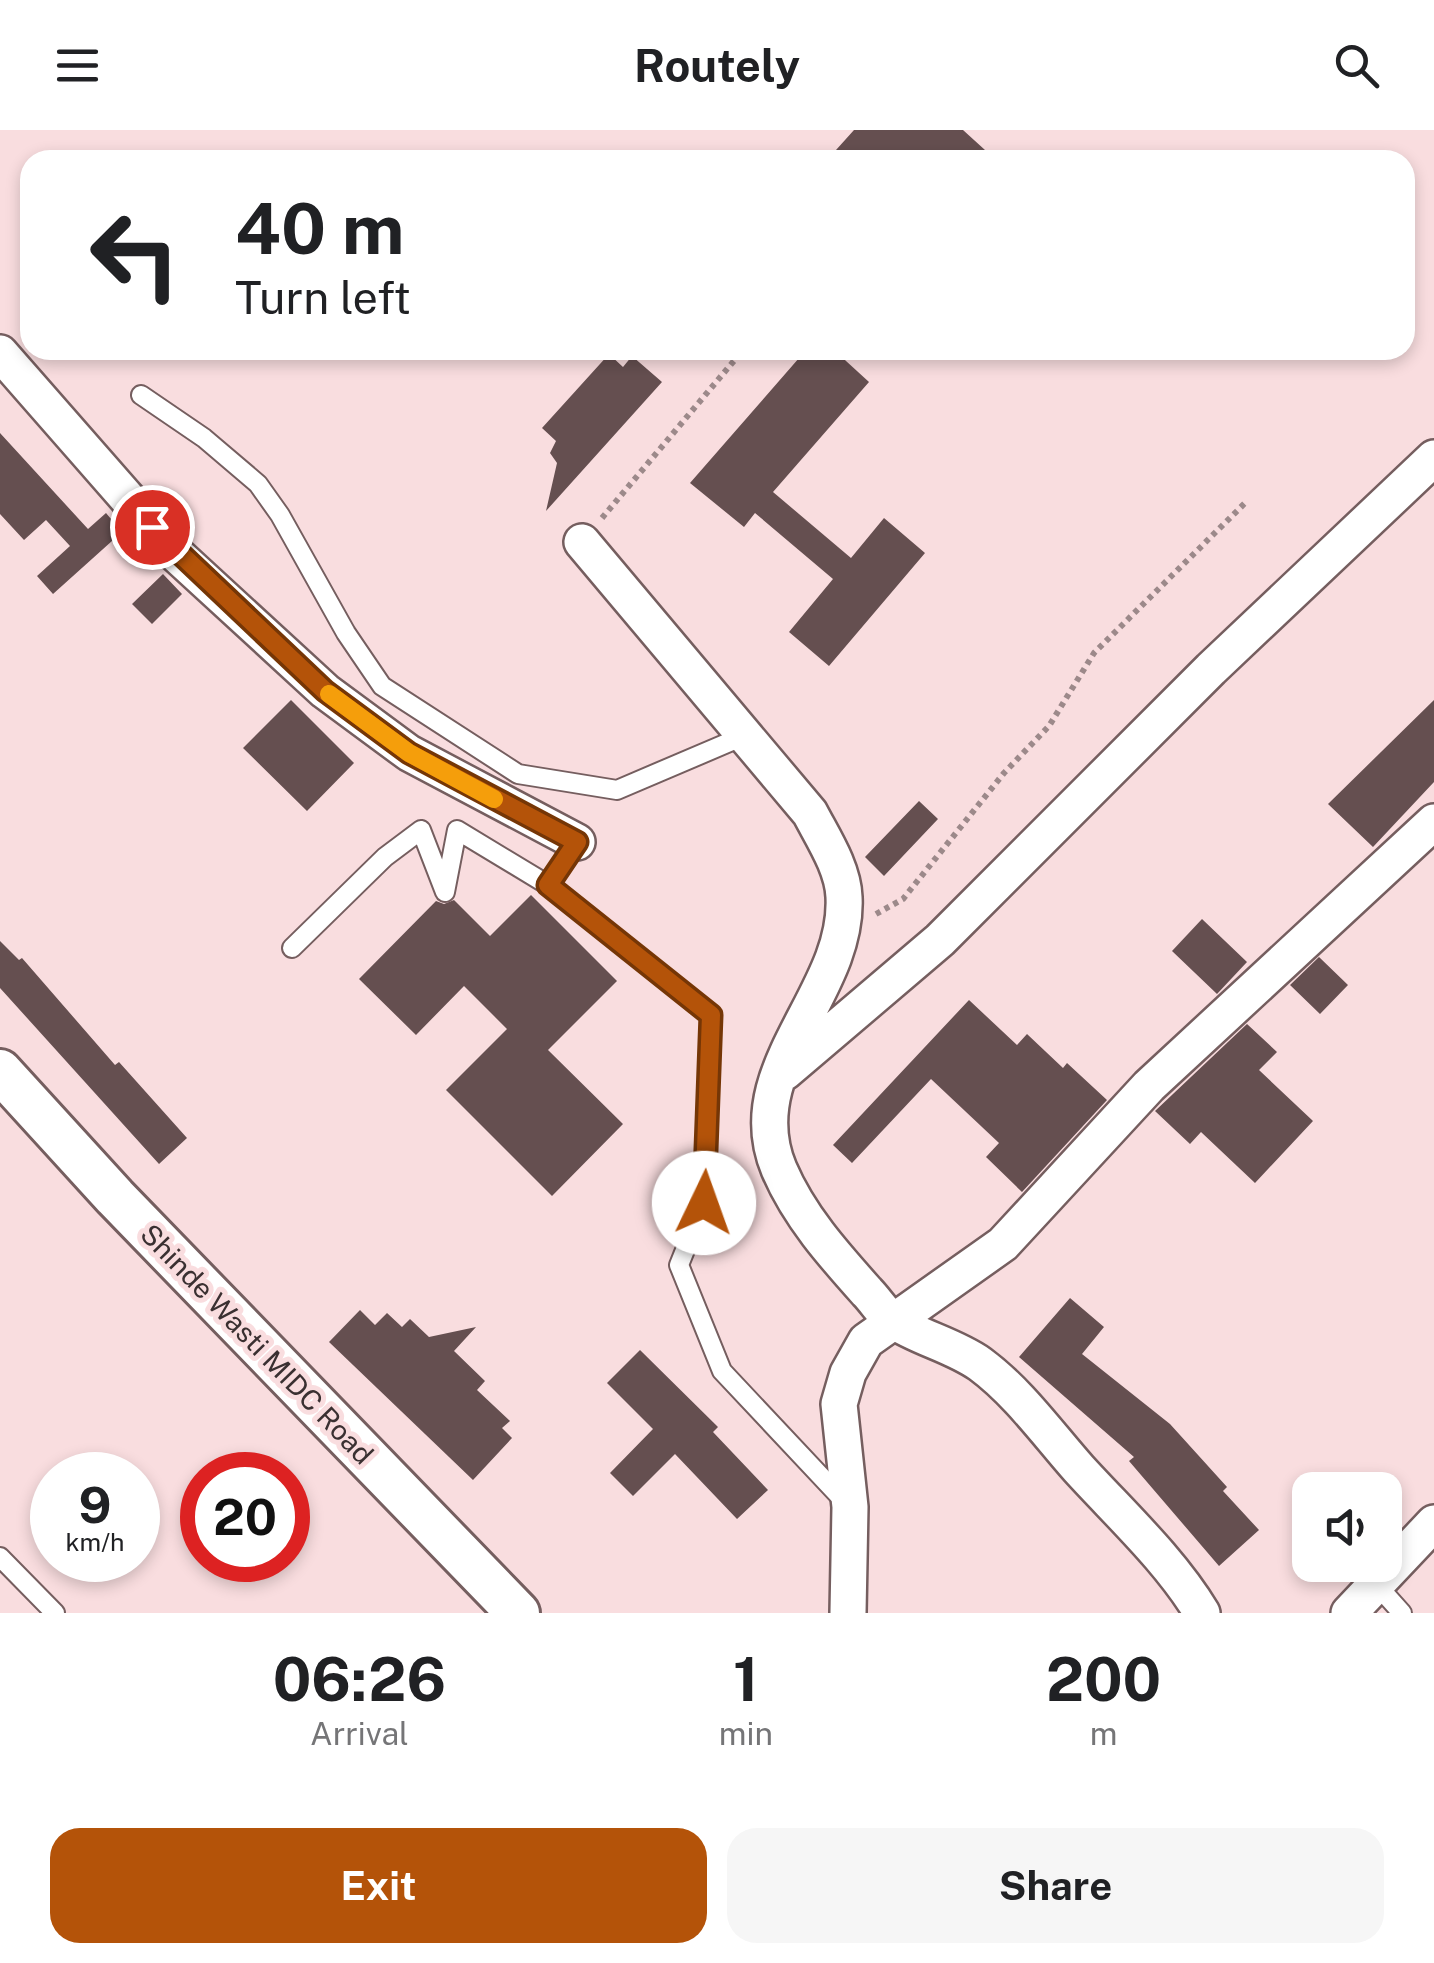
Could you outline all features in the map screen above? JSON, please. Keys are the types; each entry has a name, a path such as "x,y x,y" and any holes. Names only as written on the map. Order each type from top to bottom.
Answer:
{"street":[{"path":"0,353 177,555 325,691 409,753 577,842"},
{"path":"774,1080 940,940 1197,682 1434,458"},
{"path":"582,542 810,813 832,854 845,895 840,934 819,988 774,1080 768,1126 778,1166 822,1241 892,1319 983,1366 1135,1531 1202,1613"},
{"path":"848,1613 850,1507 839,1404 848,1373 866,1341 1003,1244 1149,1086 1434,822"},
{"name":"Shinde Wasti MIDC Road","path":"0,1072 156,1240 518,1613"},
{"path":"1348,1613 1434,1523"}],"lane":[{"path":"141,395 204,438 258,484 280,515 346,634 382,686 518,774 617,790 747,735"},
{"path":"292,948 385,858 421,830 445,892 457,830 548,885 711,1015 704,1203 679,1265 722,1371 850,1507"},
{"path":"548,885 577,842"},
{"path":"0,1557 55,1613"},
{"path":"1377,1585 1402,1613"}],"path":[{"path":"582,542 735,360"},
{"path":"840,934 904,899 1004,773 1049,726 1094,653 1246,502"}],"building":[{"path":"854,130 963,130 985,150 836,150"},
{"path":"604,360 615,360 623,367 629,360 637,360 662,382 546,511 557,463 550,453 556,441 542,428"},
{"path":"797,360 845,360 869,382 773,492 851,558 884,518 925,553 829,666 789,632 833,579 755,513 744,527 690,483"},
{"path":"0,433 88,529 106,513 122,532 53,594 37,576 70,546 46,520 24,540 0,514"},
{"path":"163,574 182,594 152,624 132,604"},
{"path":"291,700 354,763 307,811 243,748"},
{"path":"1434,700 1434,782 1373,847 1328,804"},
{"path":"919,801 938,819 884,876 865,857"},
{"path":"531,895 617,981 548,1050 623,1124 552,1196 446,1090 507,1029 464,986 416,1035 359,979 436,901 444,904 454,900 490,936"},
{"path":"1202,919 1247,962 1217,994 1172,951"},
{"path":"0,941 19,960 22,958 115,1065 119,1062 187,1138 159,1164 0,988"},
{"path":"1319,957 1348,985 1320,1014 1290,985"},
{"path":"969,1000 1017,1045 1027,1034 1063,1068 1067,1063 1107,1100 1022,1192 986,1157 999,1143 931,1079 852,1163 833,1145"},
{"path":"1247,1024 1277,1052 1259,1070 1313,1121 1255,1183 1201,1132 1190,1144 1155,1111"},
{"path":"1070,1298 1104,1327 1082,1354 1170,1424 1227,1487 1223,1491 1259,1530 1219,1566 1129,1461 1134,1457 1019,1357"},
{"path":"360,1310 375,1325 387,1313 402,1327 410,1319 429,1337 476,1327 454,1351 485,1381 477,1390 510,1421 502,1428 512,1438 473,1480 329,1342"},
{"path":"640,1350 718,1427 713,1432 768,1490 737,1519 675,1454 633,1496 610,1473 653,1429 607,1383"}],"slow traffic":[{"path":"329,694 409,753 494,799"}],"route":[{"path":"152,527 177,555 325,691 409,753 577,842 548,885 711,1015 704,1203"}]}
